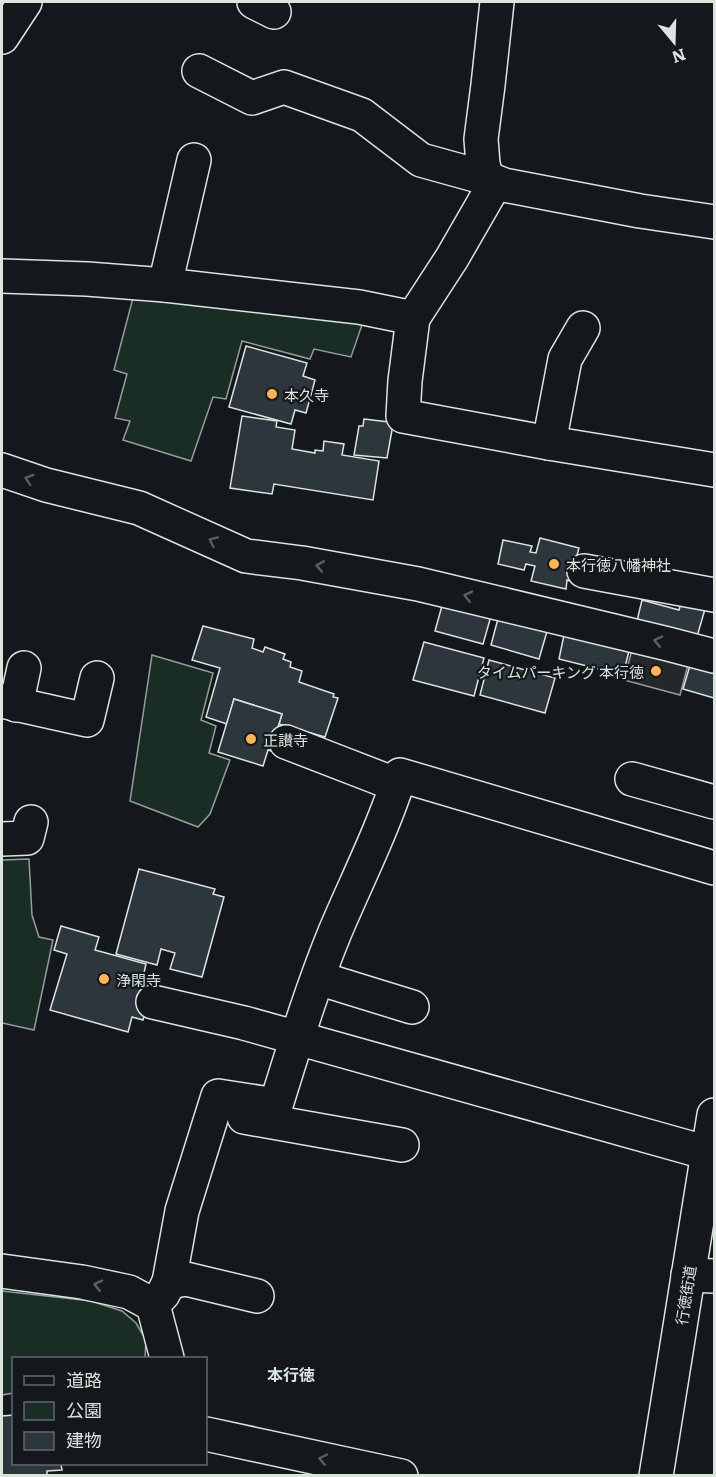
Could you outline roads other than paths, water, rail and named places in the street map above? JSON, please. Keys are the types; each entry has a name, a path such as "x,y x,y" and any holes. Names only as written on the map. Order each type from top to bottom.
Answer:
{"street":[{"path":"2,37 25,2"},
{"path":"497,2 481,138 483,164 490,192 452,258 413,318 403,416 714,470"},
{"path":"200,72 252,98 284,87 362,116 421,160 504,185 640,211 714,222"},
{"path":"165,285 194,160"},
{"path":"2,276 165,285 359,307 413,318"},
{"path":"549,443 565,358 583,328"},
{"path":"2,470 34,481 139,508 246,556 302,563 418,584 714,656"},
{"path":"584,571 714,595"},
{"path":"24,668 9,703 87,720 97,678"},
{"path":"286,742 387,781 398,783"},
{"path":"167,1357 161,1293 182,1211 218,1096 276,1105 334,933 380,828 400,775 714,868"},
{"path":"632,779 714,802"},
{"path":"2,839 27,838 31,822"},
{"path":"318,978 412,1007"},
{"path":"153,1002 244,1023 708,1153"},
{"path":"213,1111 402,1145"},
{"name":"行徳街道","path":"656,1476 701,1275 708,1153 714,1115"},
{"path":"2,1271 82,1282 129,1292 161,1293 186,1279 257,1296"},
{"path":"207,1434 401,1476"}],"place":[{"name":"本久寺","path":"272,394"},
{"name":"本行徳八幡神社","path":"554,564"},
{"name":"タイムパーキング 本行徳","path":"656,671"},
{"name":"正讃寺","path":"251,739"},
{"name":"浄閑寺","path":"104,979"}],"district":[{"name":"本行徳","path":"291,1374"}]}
